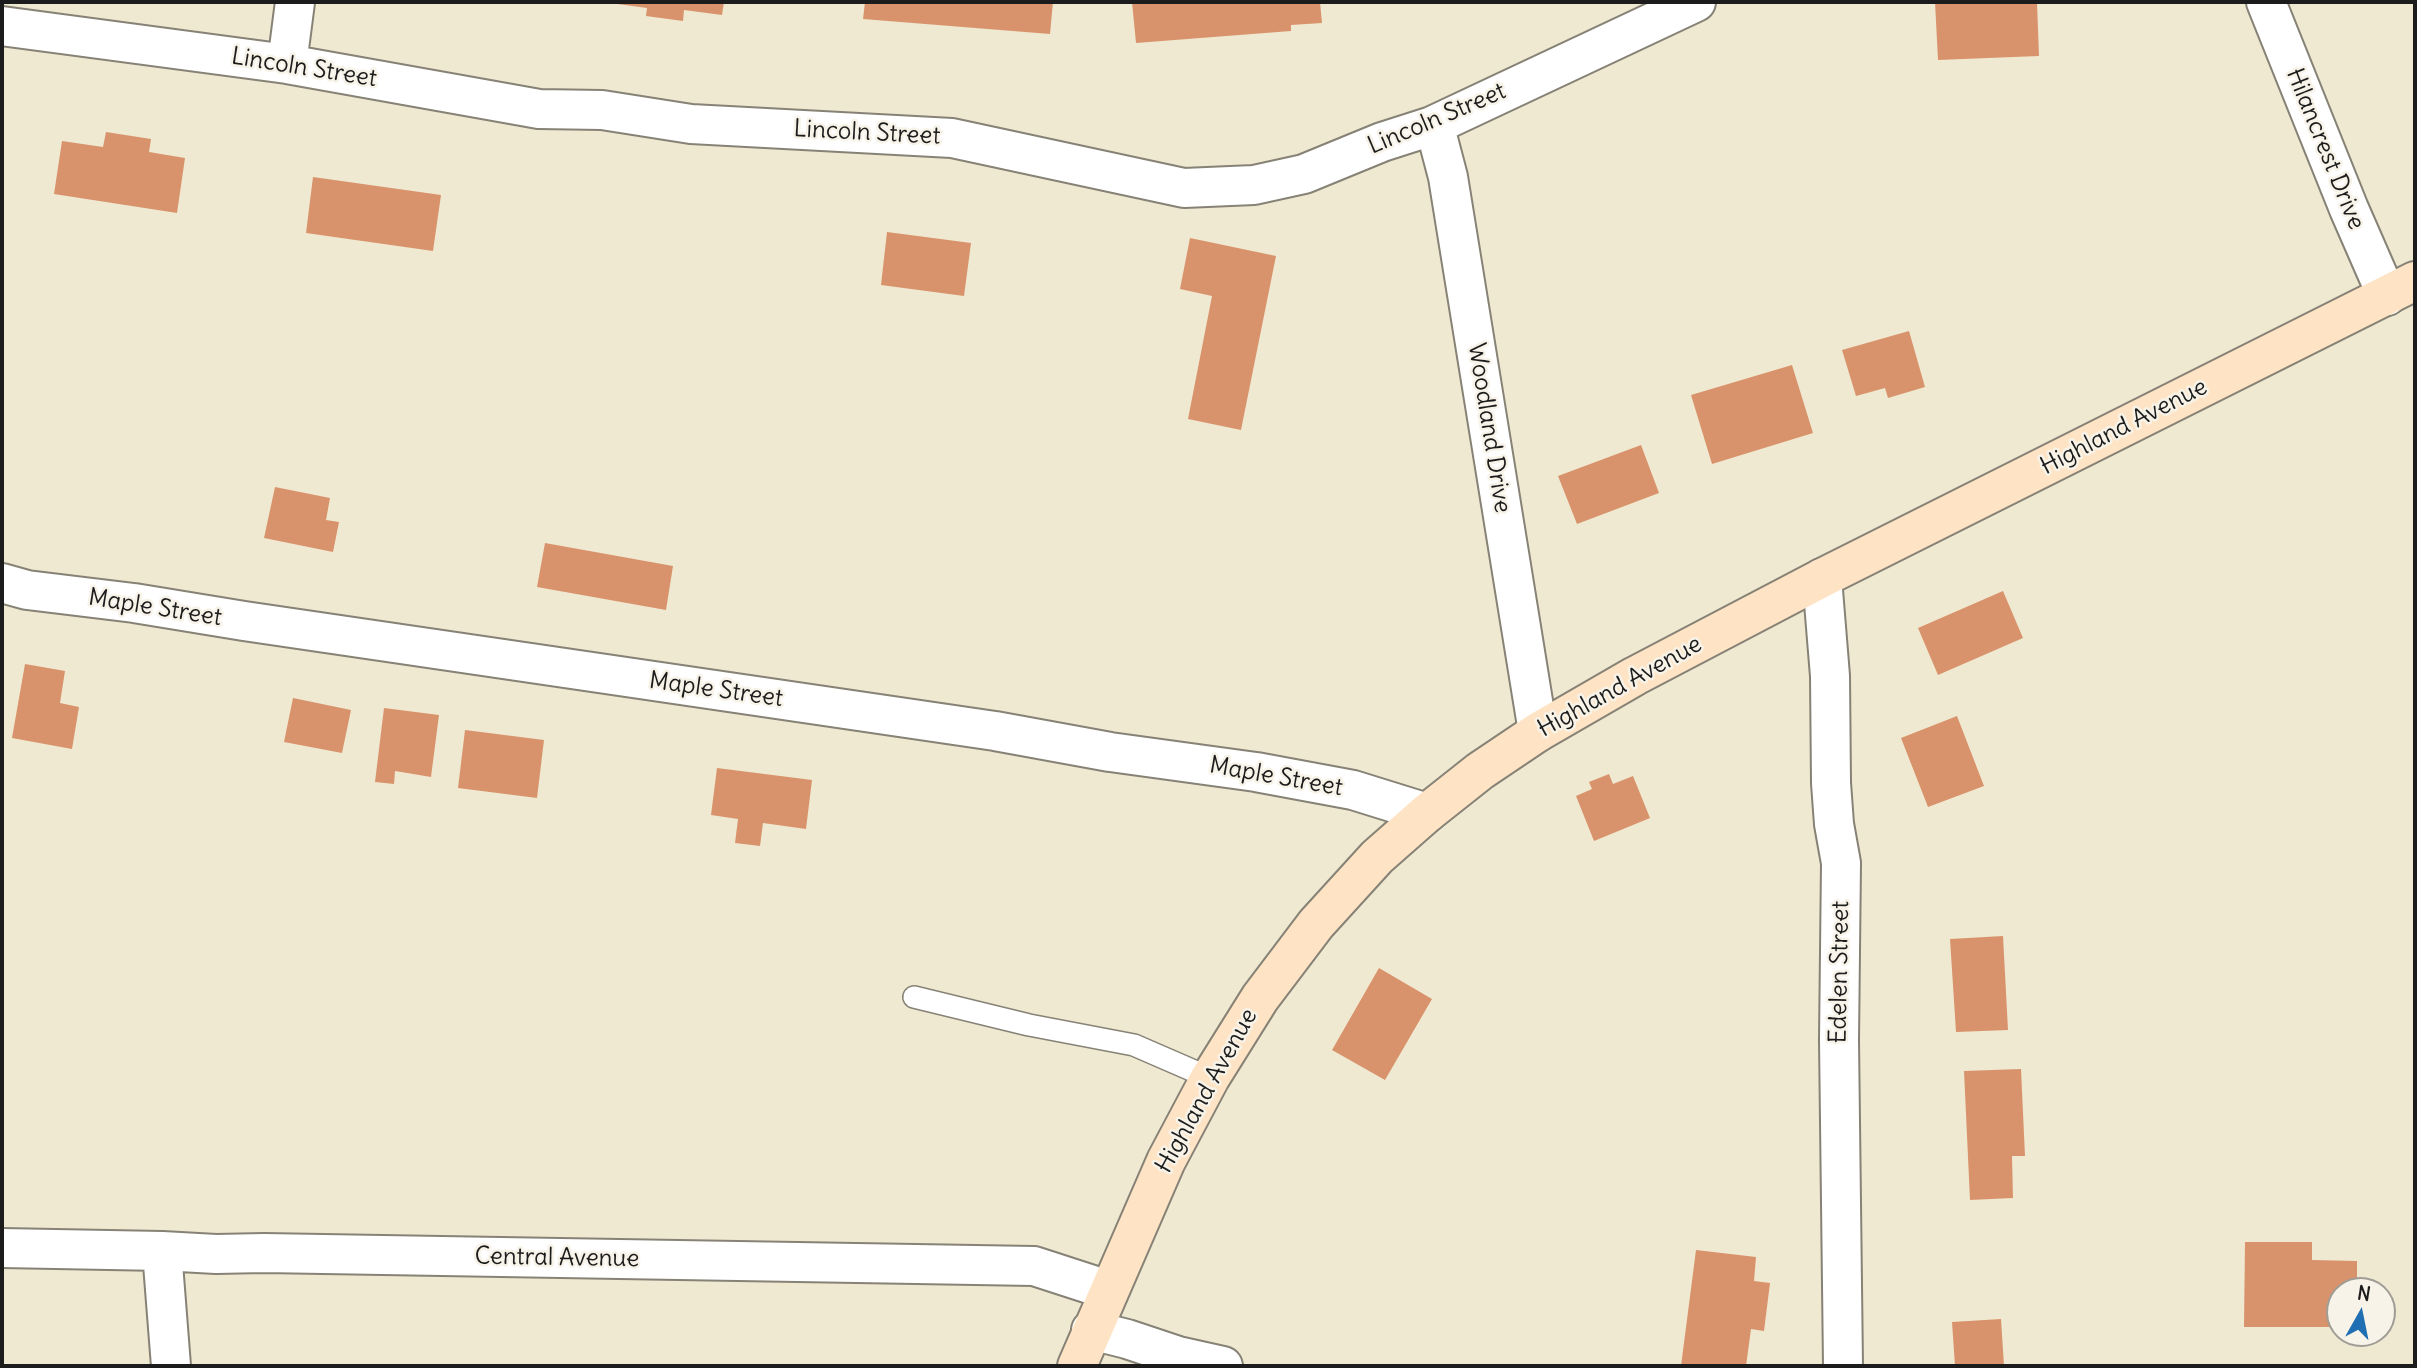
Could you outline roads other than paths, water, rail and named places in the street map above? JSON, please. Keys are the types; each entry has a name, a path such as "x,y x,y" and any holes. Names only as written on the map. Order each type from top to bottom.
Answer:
{"main road":[{"name":"Highland Avenue","path":"1077,1366 1166,1161 1210,1078 1260,998 1316,924 1377,857 1427,813 1480,771 1538,732 1635,676 1822,578 2401,288"}],"street":[{"path":"287,64 295,2"},
{"name":"Lincoln Street","path":"2,26 287,64 539,109 602,110 691,124 952,138 1184,188 1254,185 1304,174 1382,142 1432,126 1696,2"},
{"name":"Hilancrest Drive","path":"2266,2 2349,209 2401,288"},
{"name":"Woodland Drive","path":"1432,126 1448,177 1538,732"},
{"name":"Edelen Street","path":"1822,578 1830,676 1833,810 1841,863 1839,1040 1843,1366"},
{"name":"Maple Street","path":"2,583 27,590 134,603 1256,772 1353,790 1427,813"},
{"name":"Central Avenue","path":"2,1248 216,1254 1034,1266 1108,1290"},
{"path":"162,1251 171,1366"},
{"path":"1091,1330 1178,1356 1223,1366"}],"lane":[{"path":"914,997 1030,1025 1133,1045 1210,1078"}]}
